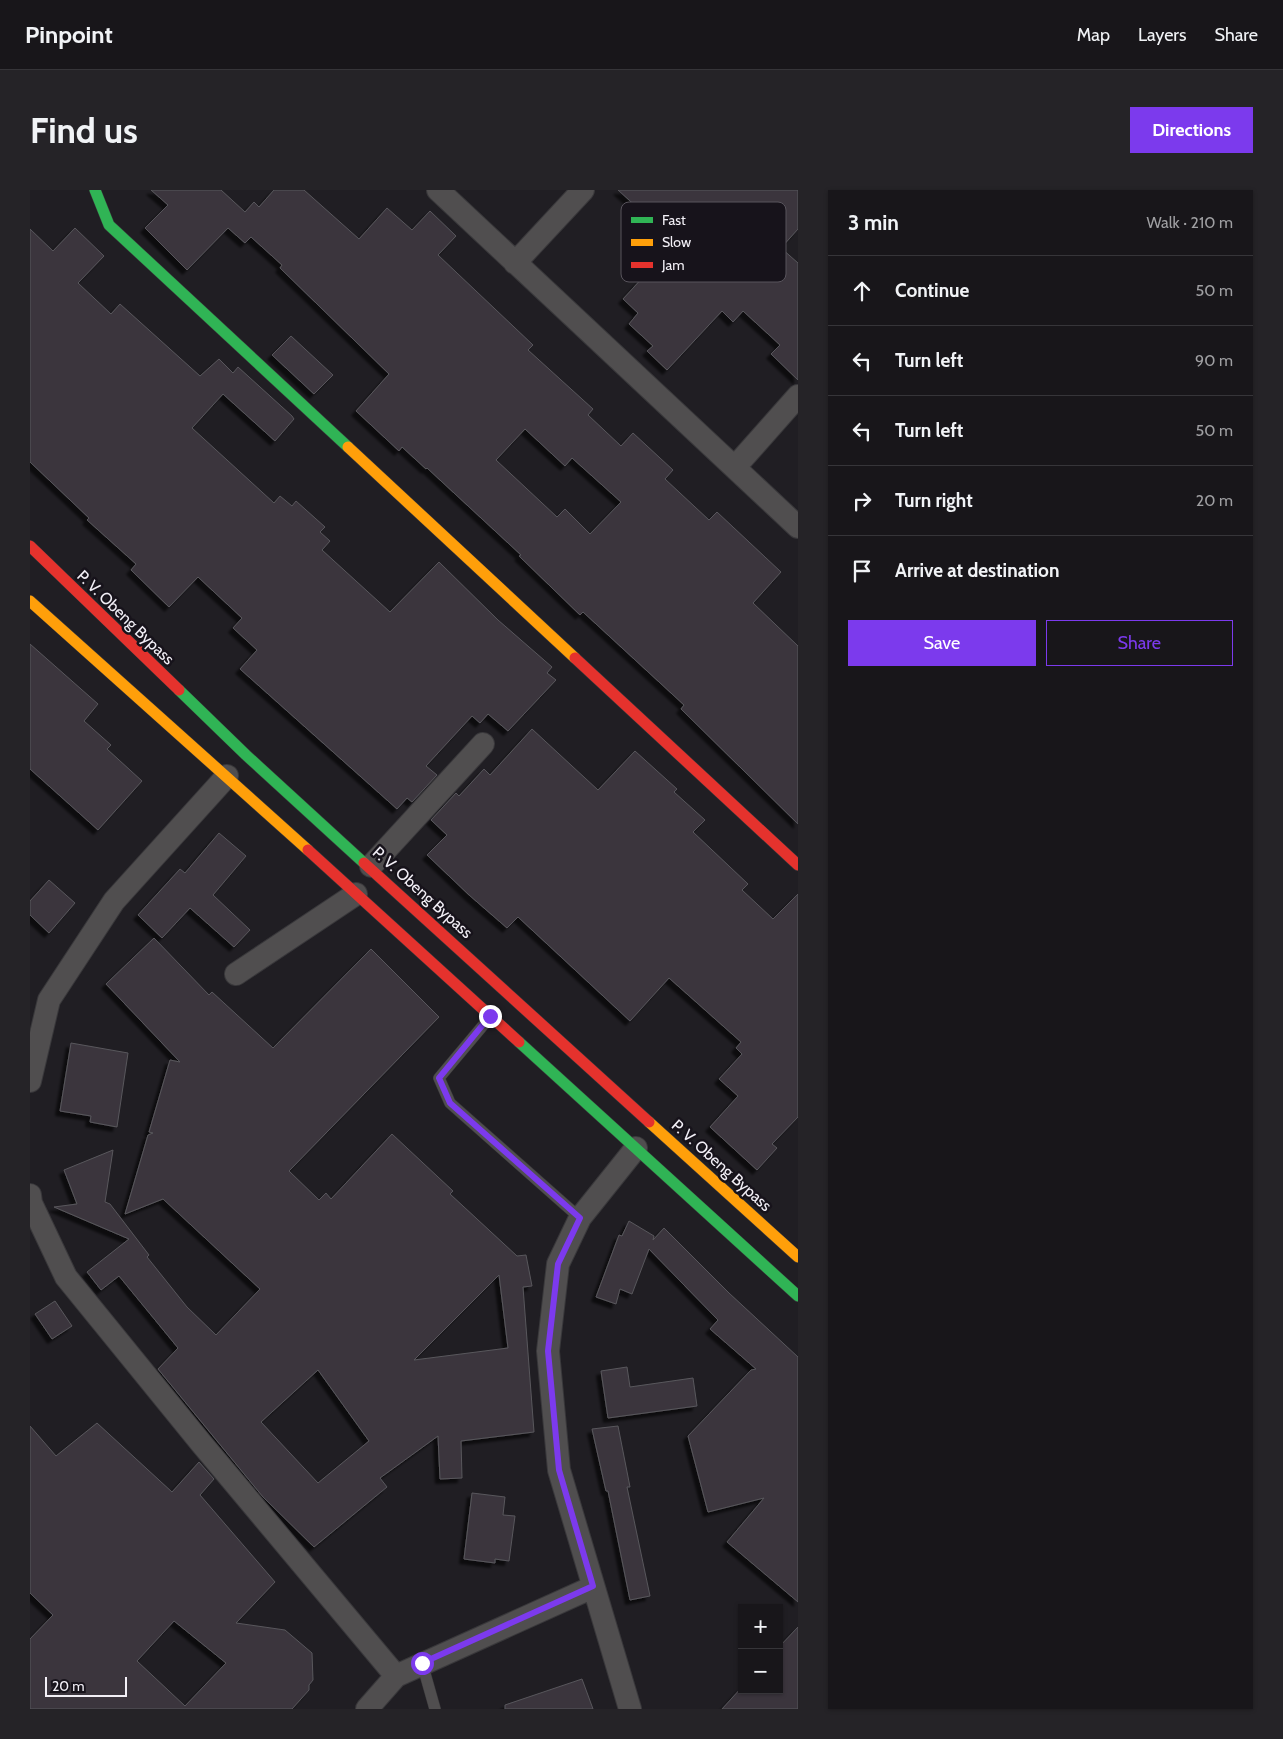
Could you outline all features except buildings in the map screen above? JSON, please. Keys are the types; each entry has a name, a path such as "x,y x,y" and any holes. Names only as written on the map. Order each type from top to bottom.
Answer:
{"main road":[{"path":"95,190 109,225 798,865"},
{"name":"P. V. Obeng Bypass","path":"30,546 246,755 371,866 798,1257"},
{"path":"30,601 227,776 798,1296"}],"street":[{"path":"438,190 798,526"},
{"path":"515,262 583,190"},
{"path":"735,467 798,396"},
{"path":"371,866 483,744"},
{"path":"30,1081 49,1000 114,901 227,776"},
{"path":"236,974 356,894"},
{"path":"630,1709 559,1470 548,1351 558,1264 580,1218 636,1148"},
{"path":"30,1195 31,1203 66,1277 207,1450 396,1676"},
{"path":"367,1709 396,1676 593,1586"}],"lane":[{"path":"490,1016 439,1078 450,1103 580,1218"},
{"path":"422,1663 434,1709"}],"traffic: fast":[{"path":"95,190 109,225 348,447"},
{"path":"179,690 246,755 364,863"},
{"path":"519,1042 798,1296"}],"traffic: slow":[{"path":"348,447 575,658"},
{"path":"30,601 308,850"},
{"path":"649,1122 798,1257"}],"traffic: jam":[{"path":"30,546 179,690"},
{"path":"575,658 798,865"},
{"path":"308,850 519,1042"},
{"path":"364,863 649,1122"}],"route":[{"path":"422,1663 593,1586 559,1470 548,1351 558,1264 580,1218 450,1103 439,1078 490,1016"}]}
